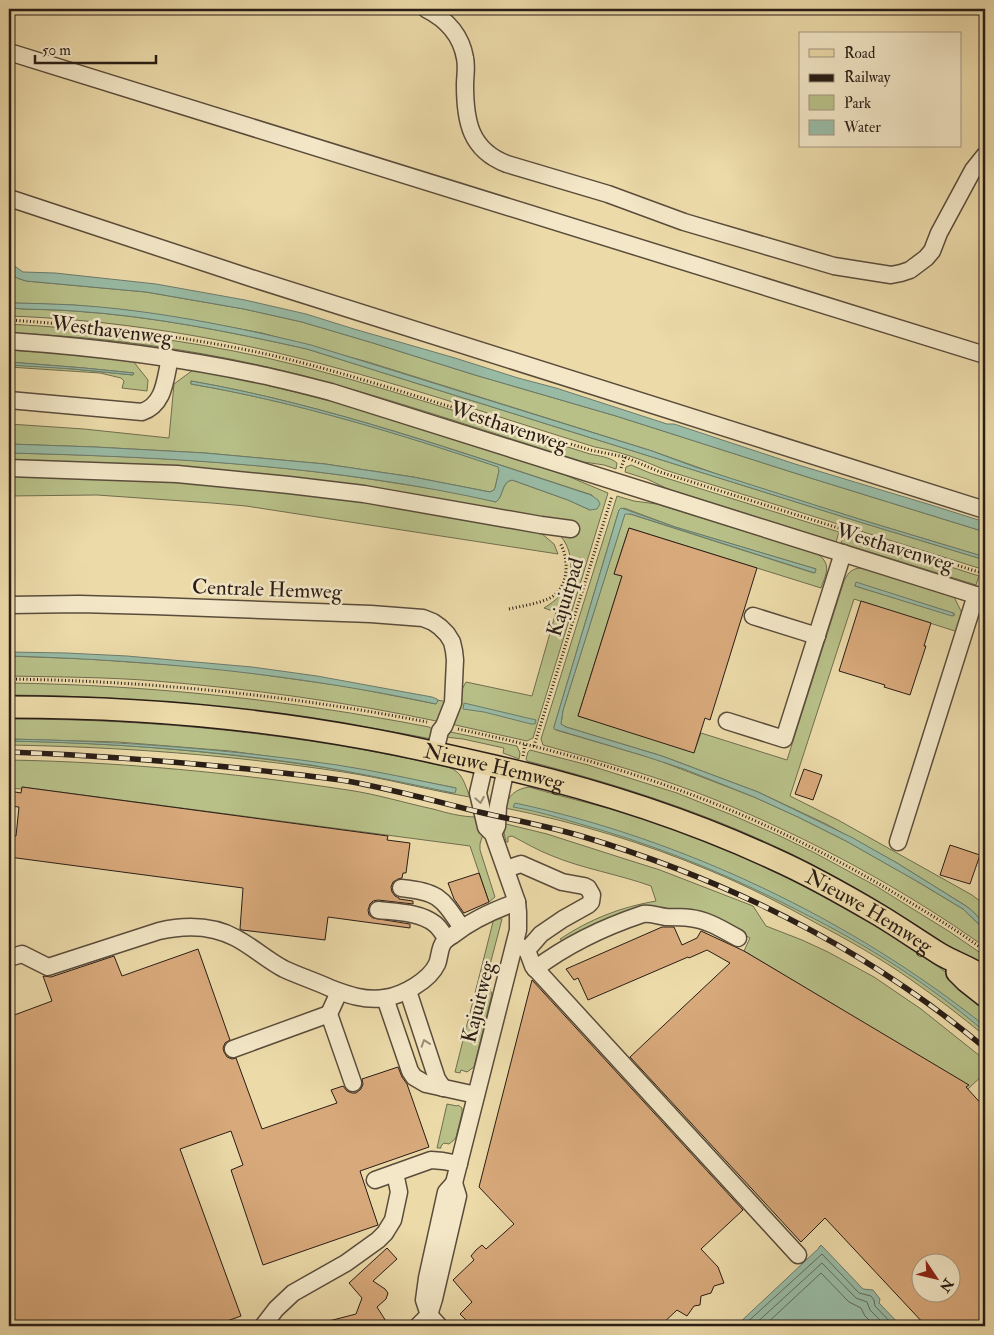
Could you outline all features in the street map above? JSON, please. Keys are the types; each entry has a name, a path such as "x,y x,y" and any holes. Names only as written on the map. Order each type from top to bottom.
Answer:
{"main road":[{"name":"Nieuwe Hemweg","path":"9,707 56,707 129,711 219,718 295,727 435,752 572,785 693,824 789,866 850,898 942,955 975,970 985,978"},
{"name":"Nieuwe Hemweg","path":"942,955 966,981 985,996"}],"street":[{"path":"426,9 447,23 458,37 463,48 466,60 465,84 468,125 478,144 491,156 507,164 608,194 684,222 834,266 891,275 901,273 919,264 932,251 939,233 973,170 985,155"},
{"path":"9,52 985,355"},
{"path":"9,198 251,278 985,510"},
{"name":"Westhavenweg","path":"9,341 102,349 170,358 262,375 331,392 980,596"},
{"path":"9,400 142,412 148,410 158,401 170,358"},
{"path":"9,468 177,474 289,485 364,494 571,529"},
{"path":"727,721 784,739 843,553"},
{"path":"898,842 980,596"},
{"name":"Centrale Hemweg","path":"9,605 135,606 371,614 423,618 433,622 447,634 452,642 455,660 452,703 444,726 440,731 435,752"},
{"path":"753,616 817,636"},
{"name":"Kajuitweg","path":"429,1323 458,1196 454,1183 476,1095 521,947 516,902 493,834 486,827 478,793 484,764"},
{"path":"493,834 497,826 498,806 506,768"},
{"path":"506,869 521,864 562,882 588,888 592,894 591,902 588,906 521,947 533,966 798,1255"},
{"path":"401,888 429,892 438,897 462,928"},
{"path":"9,958 22,954 48,967 159,931 173,928 201,927 237,938 284,969 339,992 359,998 372,999 396,995 421,982 437,964 443,942 462,928 492,911 516,902"},
{"path":"378,910 412,914 426,919 436,925 447,939"},
{"path":"536,969 549,958 589,936 642,914 650,913 702,920 738,938"},
{"path":"339,992 329,1014 352,1083"},
{"path":"396,995 410,1071 420,1081 476,1095"},
{"path":"396,995 437,1079 438,1087"},
{"path":"233,1049 329,1014"},
{"path":"375,1180 431,1160 459,1164"},
{"path":"263,1326 276,1309 294,1292 346,1263 385,1233 393,1220 400,1192 395,1174"}],"path":[{"name":"Kajuitpad","path":"534,746 625,457"},
{"path":"509,609 549,599 564,581 566,563 562,546 557,538 541,525"}],"green space":[{"path":"9,271 17,278 26,281 146,292 244,309 302,322 616,416 985,532 985,557 731,479 652,451 368,362 262,333 125,310 73,305 9,303"},
{"path":"9,308 66,310 133,317 220,331 307,349 985,560 985,570 665,470 639,459 322,364 249,346 147,328 77,320 9,316"},
{"path":"9,324 139,336 203,345 267,358 349,379 608,458 617,463 616,469 584,462 381,398 275,369 162,347 86,338 9,333"},
{"path":"9,350 133,361 148,380 147,391 122,388 124,381 121,378 100,373 9,367 9,365 133,375 134,373 9,362"},
{"path":"193,370 251,381 347,405 565,475 608,493 533,738 527,741 451,724 461,691 466,682 532,696 556,612 544,608 564,590 568,583 571,568 566,544 556,532 549,528 524,517 9,464 9,453 154,458 251,465 347,476 433,489 496,502 506,483 512,480 590,510 592,495 443,446 343,416 242,391 191,381 191,384 230,391 346,419 499,467 495,488 490,492 413,477 325,464 205,453 9,444 9,424 84,429 169,438 174,384"},
{"path":"631,465 650,473 839,532 836,542 668,489 647,479 625,472 626,467"},
{"path":"9,473 105,475 289,490 471,517 541,533 554,544 558,554 246,506 97,495 9,496"},
{"path":"617,496 634,501 657,504 818,554 825,562 827,570 821,588 629,528 614,574 622,576 578,716 694,752 701,733 787,760 844,581 853,570 862,568 954,597 963,615 958,632 854,599 790,796 838,820 972,895 985,905 985,924 966,906 897,863 826,824 758,792 662,756 561,724 563,710 625,513 814,573 816,569 675,527 624,508 619,510 554,727 556,730 655,759 754,797 846,841 963,909 985,930 985,947 954,925 888,885 786,831 674,784 543,745 541,739","holes":["856,583 954,613 954,616 855,586"]},
{"path":"844,533 979,576 976,585 841,543"},
{"path":"9,656 88,659 215,668 350,687 436,704 437,700 448,702 441,722 335,702 228,688 156,681 9,676"},
{"path":"9,683 115,687 220,696 377,717 429,727 434,730 432,739 327,721 221,707 115,698 9,695"},
{"path":"9,719 175,725 285,737 394,755 453,769 460,775 470,797 359,775 260,761 135,750 9,745 9,741 56,742 198,752 339,770 453,793 456,788 353,768 230,751 118,742 9,739"},
{"path":"446,731 517,746 520,753 519,759 503,753 504,748 445,737"},
{"path":"530,750 588,765 677,793 732,815 815,853 876,886 985,956 985,971 889,908 787,852 724,824 659,800 594,779 527,761"},
{"path":"9,760 94,763 263,778 359,792 455,814 477,817 483,834 480,850 495,897 489,902 470,846 22,787 22,789 9,788"},
{"path":"529,787 638,817 691,836 765,867 837,904 907,945 985,1003 985,1036 910,979 864,949 751,889 686,861 635,842 584,827 505,808 513,793"},
{"path":"502,823 547,834 660,870 753,906 766,926 828,952 874,977 921,1009 985,1060 985,1073 828,1220 826,1218 968,1085 744,951 750,938 734,929 664,911 663,908 648,910 565,945 560,939 594,920 618,910 656,901 651,886 562,860 512,836 508,837 508,842 506,842"},
{"path":"494,918 502,919 486,980 492,994 474,1067 467,1072 461,1070 460,1073 455,1072"},
{"path":"447,1104 458,1105 462,1108 462,1113 454,1140 449,1144 444,1143 441,1148 437,1148"}],"water":[{"path":"9,262 23,272 55,273 156,284 245,300 306,314 556,388 667,424 674,424 795,464 985,522 985,532 616,416 302,322 244,309 146,292 26,281 17,278 9,271"},
{"path":"9,303 104,307 163,315 223,325 311,345 652,451 695,467 862,520 985,557 985,560 307,349 162,321 103,313 9,308"},
{"path":"9,362 84,368 134,374 9,365"},
{"path":"191,381 293,403 443,446 591,495 600,504 597,509 590,510 512,480 506,483 496,502 436,490 315,472 131,457 9,453 9,444 205,453 325,464 413,477 490,492 495,488 499,471 498,467 346,419 230,391 191,384"},
{"path":"621,508 675,527 816,569 815,573 631,514 625,514 563,710 561,724 662,756 758,792 853,838 969,908 985,924 985,930 963,909 920,883 846,841 798,817 684,769 554,729"},
{"path":"856,582 953,613 954,615 952,616 855,586"},
{"path":"9,652 127,656 252,667 317,676 432,697 438,701 436,704 330,684 224,670 116,661 9,656"},
{"path":"464,703 536,720 535,724 463,709"},
{"path":"9,739 132,744 255,754 367,770 456,788 456,790 453,793 329,768 236,755 85,743 9,741"},
{"path":"515,803 578,819 640,838 702,861 763,888 822,918 879,951 933,987 985,1026 985,1032 964,1014 897,966 850,938 777,900 703,866 653,847 557,817 513,807"},
{"path":"821,1245 863,1289 873,1290 880,1299 879,1303 901,1326 736,1326 819,1248"}],"building":[{"path":"629,528 757,568 710,720 705,718 694,753 578,716 622,576 614,574"},
{"path":"861,601 931,623 924,646 926,646 910,695 839,671"},
{"path":"804,769 822,775 813,800 795,794"},
{"path":"22,787 388,836 387,840 410,843 406,873 403,873 402,878 393,882 391,887 395,896 399,899 413,901 413,904 378,900 370,904 368,910 369,915 373,918 410,924 410,928 328,917 325,940 242,930 240,929 243,888 9,857 9,835 16,836 19,807 9,806 9,791 21,793"},
{"path":"950,845 980,855 970,884 940,875"},
{"path":"479,873 489,902 464,913 454,899 448,883"},
{"path":"662,927 674,927 682,945 697,938 701,931 744,951 969,1085 966,1087 985,1108 985,1326 926,1326 825,1218 801,1242 630,1057 730,963 707,950 588,1000 578,978 574,980 566,969"},
{"path":"198,949 230,1040 225,1043 224,1052 227,1057 236,1058 262,1129 337,1103 331,1090 343,1086 347,1091 356,1093 361,1089 362,1079 398,1067 407,1084 429,1147 360,1171 378,1225 263,1265 231,1170 243,1165 231,1131 180,1149 241,1316 213,1326 9,1326 9,1017 52,1001 43,976 51,977 114,956 122,976"},
{"path":"532,980 743,1210 701,1249 718,1267 724,1283 714,1286 711,1293 701,1296 700,1305 694,1306 687,1316 677,1310 660,1326 472,1326 460,1314 472,1302 453,1280 474,1260 471,1256 476,1250 482,1245 486,1249 514,1224 479,1187"},
{"path":"387,1248 397,1259 373,1281 388,1293 386,1299 377,1307 389,1326 326,1326 325,1322 356,1314 362,1298 349,1283"}],"railway":[{"path":"9,752 189,763 347,781 581,836 690,874 794,921 893,979 940,1012 985,1048"}]}
